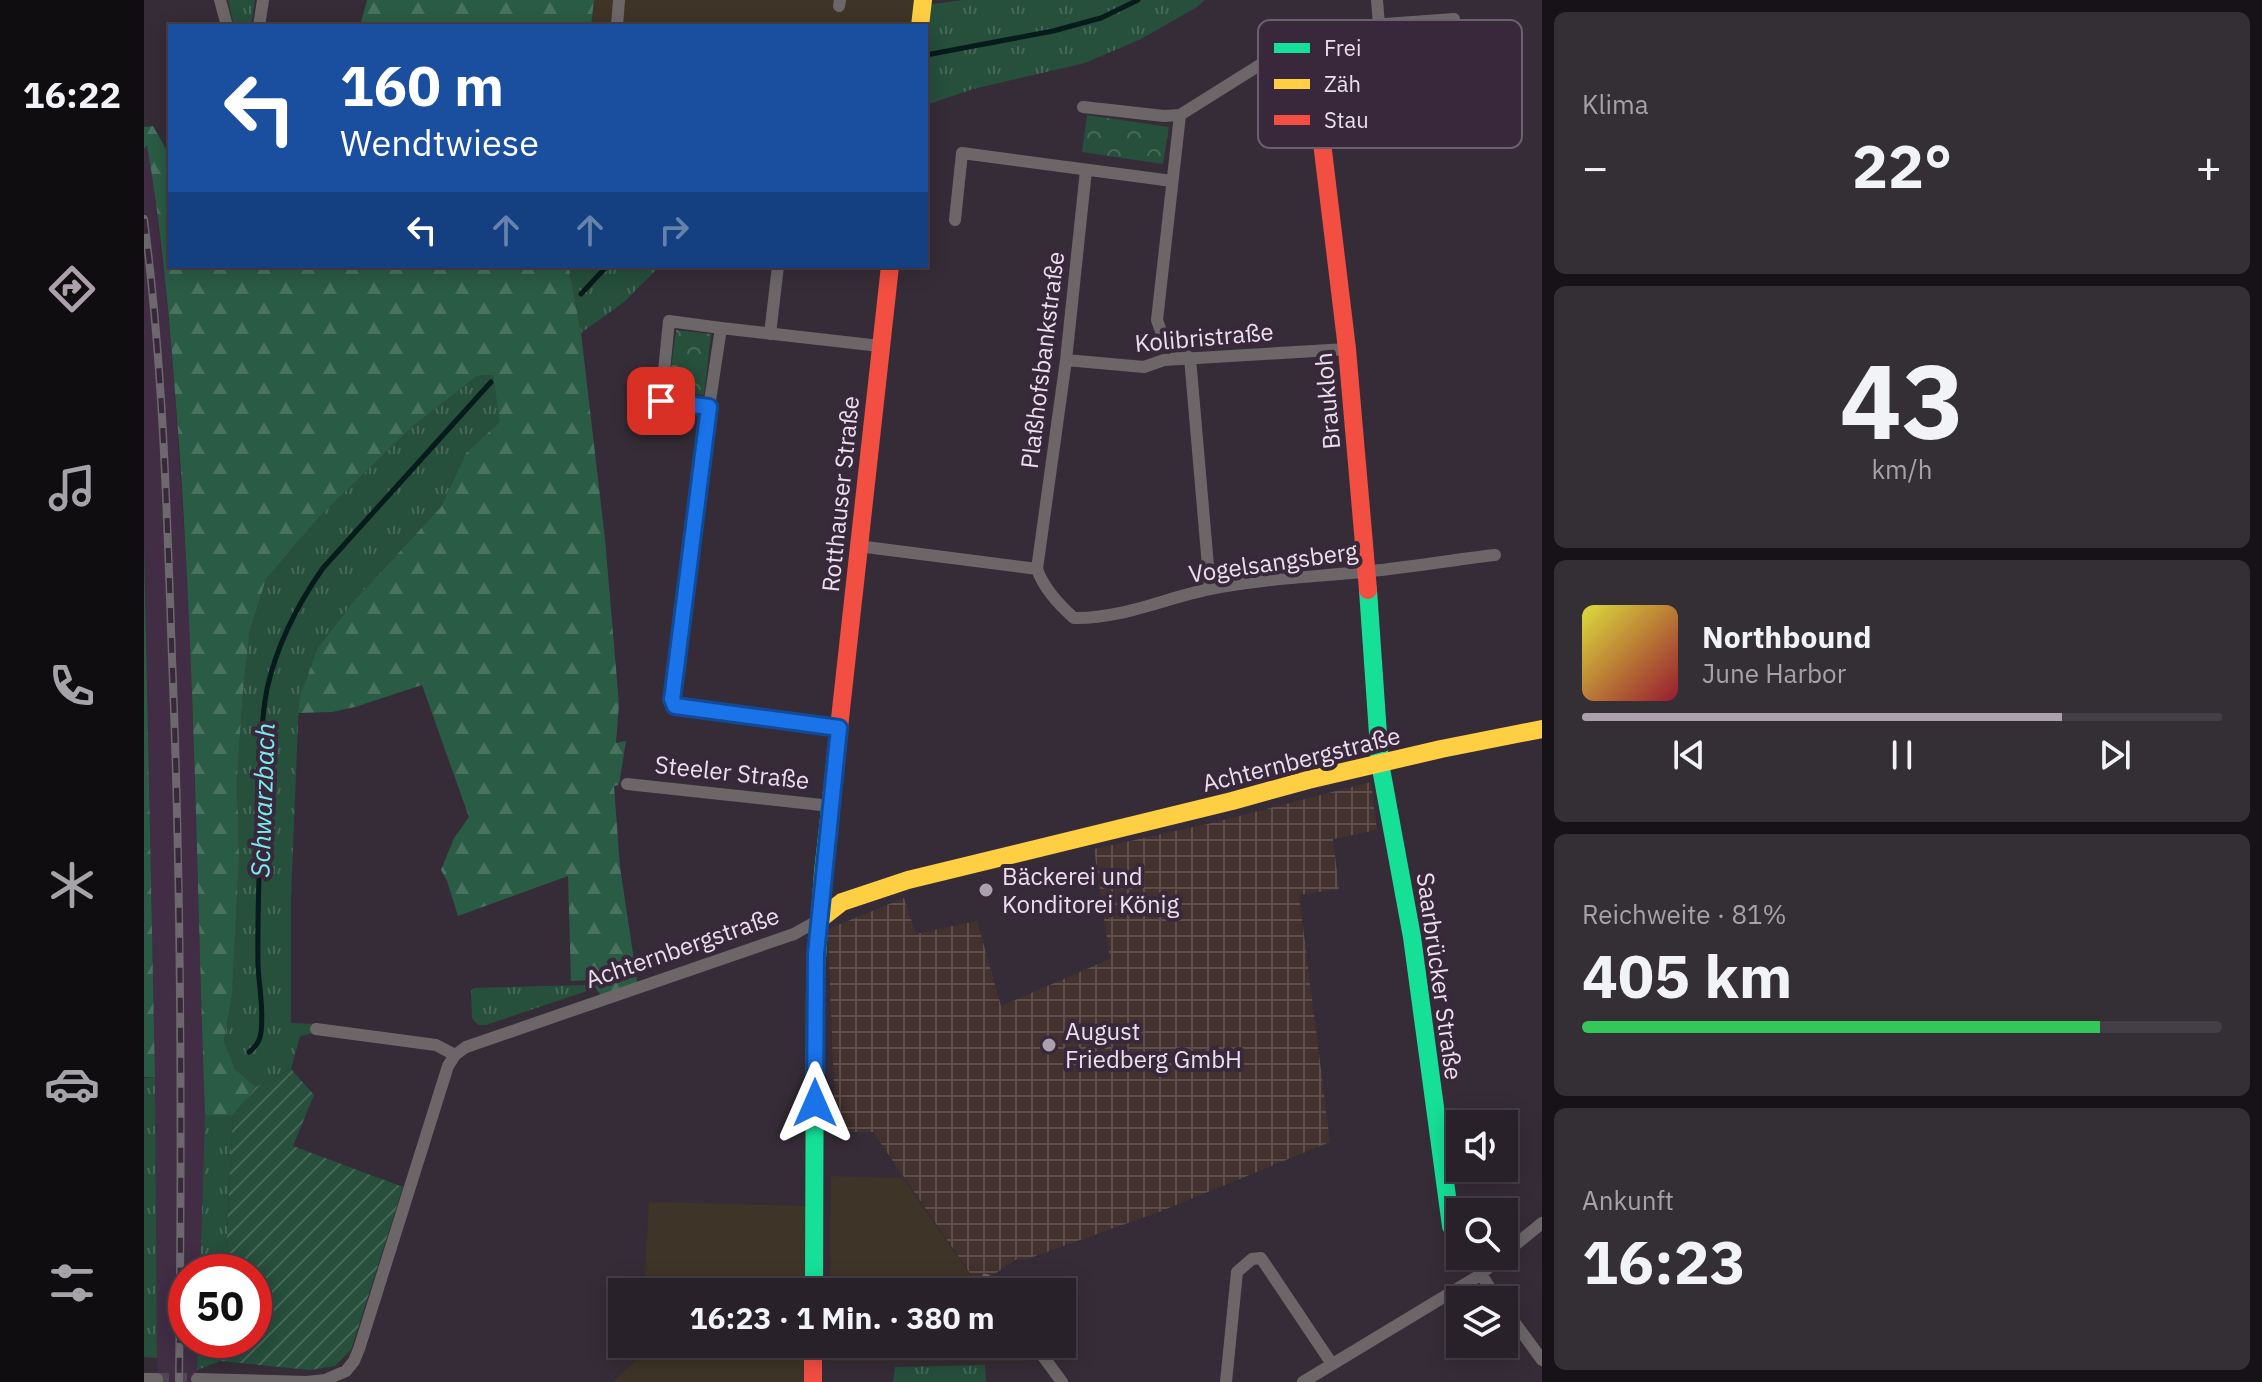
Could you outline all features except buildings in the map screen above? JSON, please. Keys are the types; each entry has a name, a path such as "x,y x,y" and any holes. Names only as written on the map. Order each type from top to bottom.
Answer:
{"street":[{"path":"220,0 226,24"},
{"path":"259,24 263,0"},
{"path":"617,24 619,0"},
{"path":"920,24 923,0"},
{"path":"1377,0 1379,20"},
{"path":"1442,20 1454,19"},
{"path":"1083,107 1180,115 1258,67"},
{"path":"1180,115 1157,320 1165,343 1190,358 1210,589"},
{"name":"Braukloh","path":"1323,148 1347,349 1380,763"},
{"path":"955,220 962,153 1172,181"},
{"name":"Plaßhofsbankstraße","path":"1037,569 1066,360 1086,170"},
{"path":"770,334 778,268"},
{"name":"Rotthauser Straße","path":"839,728 890,268"},
{"path":"709,407 661,401 669,321 880,346"},
{"path":"721,328 672,699 675,706 682,708 839,728"},
{"name":"Kolibristraße","path":"1066,360 1144,367 1164,360 1347,349"},
{"path":"858,546 1037,569"},
{"name":"Vogelsangsberg","path":"1037,569 1056,602 1074,618 1093,619 1210,589 1495,555"},
{"name":"Steeler Straße","path":"814,1278 815,986 839,728"},
{"name":"Achternbergstraße","path":"455,1055 466,1047 794,934 842,902 908,880 1380,763 1542,729"},
{"name":"Saarbrücker Straße","path":"1380,763 1412,937 1447,1198"},
{"name":"Steeler Straße","path":"627,784 831,806"},
{"path":"197,1379 325,1380 346,1371 359,1349 448,1066 455,1055 436,1045 316,1029"},
{"path":"1518,1243 1542,1223"},
{"path":"1226,1382 1237,1272 1252,1259 1261,1258 1332,1364"},
{"path":"1477,1270 1488,1286"},
{"path":"1303,1382 1486,1270"},
{"path":"1518,1327 1542,1360"},
{"path":"813,1358 813,1382"},
{"path":"1044,1358 1062,1382"},
{"path":"346,1371 357,1382"}],"shaded area":[{"path":"594,0 921,0 918,24 591,24"},
{"path":"147,144 159,210 189,599 205,1115 201,1254 168,1254 168,1358 198,1358 198,1382 158,1382 144,542 144,149"},
{"path":"1371,782 1377,830 1333,839 1339,889 1299,895 1330,1142 1159,1212 1024,1260 1017,1259 988,1278 973,1278 873,1132 830,1132 834,1091 828,929 904,898 916,934 977,921 1001,1006 1110,959 1094,849 1212,823"},
{"path":"831,1176 903,1178 972,1278 830,1278"},
{"path":"649,1202 811,1206 810,1278 645,1278"},
{"path":"638,1358 809,1358 808,1382 613,1382"},
{"path":"829,1358 1026,1358 1028,1361 829,1361"}],"green space":[{"path":"228,0 255,0 251,24 234,24"},
{"path":"367,0 594,0 591,24 361,24"},
{"path":"963,0 1205,0 1141,39 1085,63 973,89 928,104 928,24 918,24 926,5"},
{"path":"1087,115 1169,127 1163,164 1082,152"},
{"path":"153,126 168,152 168,268 569,268 581,333 605,539 619,704 616,743 626,741 619,785 614,786 620,867 638,987 603,999 591,980 571,981 568,876 458,916 441,870 454,838 469,817 422,685 355,707 332,712 298,713 299,700 317,649 353,602 441,507 466,453 500,422 493,375 477,376 412,427 320,516 266,579 250,630 243,691 237,779 239,859 232,996 224,1041 235,1069 256,1087 233,1115 205,1115 192,704 180,457 163,262 147,145 144,149 144,127"},
{"path":"569,268 658,268 624,302 581,333"},
{"path":"676,330 711,334 704,395 668,391"},
{"path":"493,375 501,422 466,453 441,507 353,602 317,649 299,700 291,897 291,1023 316,1024 318,1032 300,1036 291,1069 256,1087 235,1069 224,1042 232,996 239,859 237,779 243,691 250,630 266,579 320,516 412,427 477,376"},
{"path":"144,542 155,1077 144,1077"},
{"path":"590,987 587,991 486,1025 478,1025 472,1018 471,991 474,988"},
{"path":"291,1069 314,1095 293,1146 403,1187 351,1350 335,1366 310,1370 220,1361 220,1358 272,1358 272,1254 226,1254 233,1115 256,1087"},
{"path":"155,1077 157,1358 144,1357 144,1078"},
{"path":"205,1115 233,1115 226,1254 201,1254"},
{"path":"197,1358 220,1358 220,1361 197,1370"},
{"path":"985,1365 986,1382 893,1382 895,1367"}],"waterway":[{"name":"Schwarzbach","path":"928,55 1053,31 1101,18 1138,0"},
{"name":"Schwarzbach","path":"581,294 605,268"},
{"name":"Schwarzbach","path":"249,1052 259,1041 262,1023 258,965 261,753 264,705 276,656 296,611 323,568 491,382"}],"tunnel":[{"path":"157,1379 197,1379"}],"railway":[{"path":"144,219 156,328 163,438 178,839 179,1382"}],"traffic: fast":[{"path":"1368,590 1380,763 1412,937 1447,1198"},
{"path":"814,1278 815,986 833,782"}],"traffic: slow":[{"path":"920,24 923,0"},
{"path":"819,920 842,902 908,880 1308,780 1542,729"}],"traffic: jam":[{"path":"1323,148 1347,349 1368,590"},
{"path":"833,782 890,268"},
{"path":"813,1358 813,1382"}],"place":[{"name":"Bäckerei und Konditorei König","path":"986,890"},
{"name":"August Friedberg GmbH","path":"1049,1045"}],"route":[{"path":"661,401 709,407 672,699 675,706 839,728 816,954 815,1103"}]}
